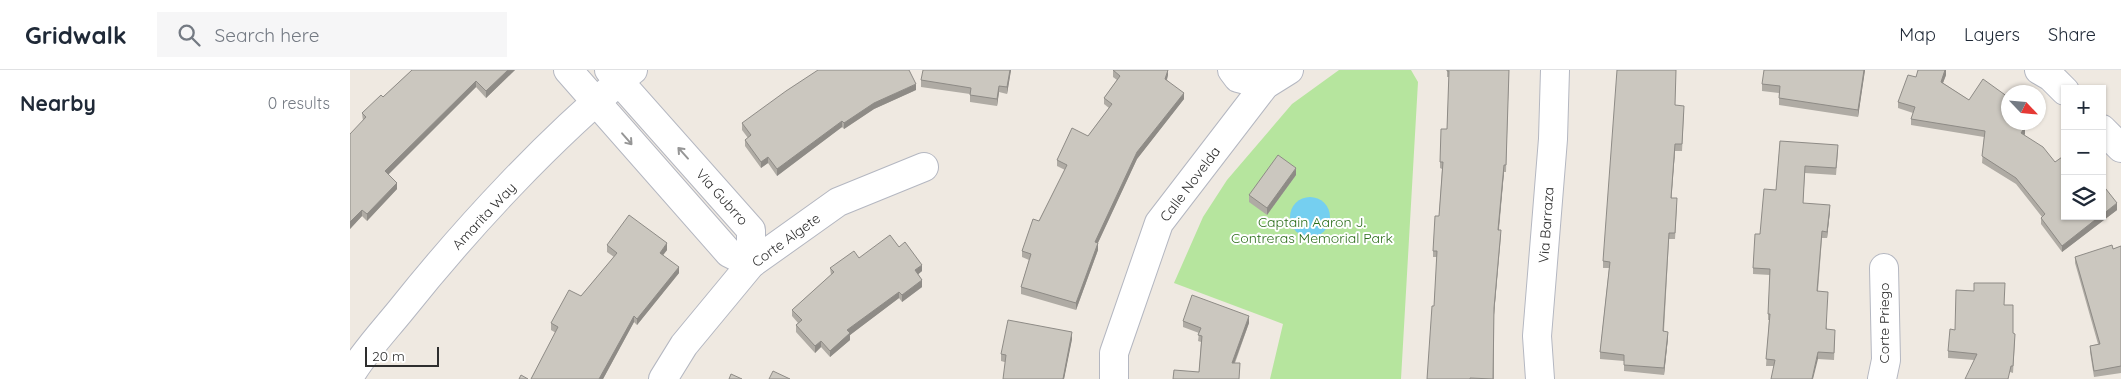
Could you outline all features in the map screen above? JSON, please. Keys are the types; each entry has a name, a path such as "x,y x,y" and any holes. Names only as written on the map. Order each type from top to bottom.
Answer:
{"street":[{"path":"568,70 729,253 751,264"},
{"path":"1232,70 1238,78 1263,78"},
{"name":"Calle Novelda","path":"1114,379 1114,354 1159,223 1263,78 1289,70"},
{"name":"Via Barraza","path":"1540,379 1537,336 1553,139 1555,70"},
{"path":"2039,70 2052,77 2061,87"},
{"name":"Amarita Way","path":"350,376 428,277 510,187 596,102 620,74"},
{"name":"Via Gubrro","path":"620,74 751,230 751,264"},
{"path":"2103,130 2121,148"},
{"name":"Corte Algete","path":"663,379 684,345 751,264 838,202 924,167"},
{"name":"Corte Priego","path":"1882,379 1886,360 1884,268"}],"green space":[{"name":"Captain Aaron J. Contreras Memorial Park","path":"1339,70 1411,70 1418,82 1401,379 1270,379 1283,324 1174,283 1203,217 1227,180 1292,104"}],"water":[{"path":"1314,197 1321,200 1327,206 1330,217 1329,225 1321,234 1314,237 1306,237 1299,234 1291,225 1290,213 1293,206 1302,198"}],"building":[{"path":"412,70 508,70 486,91 476,81 385,171 397,183 367,214 362,210 350,222 350,134 366,117 362,113 381,95 383,97"},
{"path":"818,70 909,70 916,84 874,103 844,123 842,121 777,169 768,157 761,162 745,140 751,135 742,123"},
{"path":"923,70 1010,70 1007,87 999,86 997,99 970,95 971,88 921,80"},
{"path":"1113,70 1168,70 1165,79 1184,93 1137,152 1095,242 1098,243 1076,303 1021,287 1031,254 1022,251 1033,219 1039,221 1067,165 1057,160 1072,128 1088,136 1112,104 1104,98 1120,76"},
{"path":"1447,70 1509,70 1506,165 1504,165 1498,230 1501,230 1494,308 1493,379 1427,379 1437,251 1433,251 1435,216 1439,216 1443,162 1440,162 1441,129 1447,129 1449,71"},
{"path":"1617,70 1676,70 1675,105 1684,106 1682,144 1675,144 1671,198 1677,198 1675,233 1669,233 1663,331 1668,332 1664,368 1624,365 1624,355 1600,352 1610,262 1603,261"},
{"path":"1764,70 1864,70 1858,110 1779,98 1780,86 1762,84"},
{"path":"1918,70 1945,70 1941,82 1969,100 1983,79 2001,92 2001,130 2023,130 2021,133 2043,147 2055,162 2061,158 2061,220 2095,220 2062,246 2041,218 2045,214 2016,178 1982,156 1985,131 1911,119 1915,107 1898,102 1908,75 1916,77"},
{"path":"1780,141 1838,145 1836,168 1805,166 1803,203 1830,205 1827,232 1822,231 1817,291 1828,292 1826,329 1835,330 1834,353 1818,352 1812,379 1771,379 1775,360 1766,359 1770,314 1768,314 1770,269 1753,268 1755,234 1760,234 1764,189 1776,190"},
{"path":"1278,155 1296,168 1267,208 1249,195"},
{"path":"2106,189 2117,203 2106,212"},
{"path":"629,215 667,243 660,253 679,267 637,319 634,316 599,379 531,379 558,327 551,323 569,290 581,296 617,253 607,245"},
{"path":"890,235 899,247 905,242 922,265 915,270 922,280 902,295 899,292 847,330 850,333 830,351 821,341 815,346 796,325 802,320 792,310 834,272 830,268 854,251 859,258"},
{"path":"2112,245 2113,249 2121,246 2121,366 2094,371 2090,346 2100,344 2075,257"},
{"path":"1974,283 2005,283 2004,305 2013,305 2013,333 2015,334 2013,366 2011,366 2008,379 1965,379 1977,354 1948,351 1950,329 1955,330 1956,290 1974,291"},
{"path":"1192,295 1249,316 1232,363 1240,363 1239,379 1173,379 1174,370 1199,372 1202,336 1198,335 1201,328 1183,321"},
{"path":"1008,320 1072,332 1063,379 1003,379 1006,355 1001,354"},
{"path":"773,371 790,379 769,379"},
{"path":"731,374 742,379 729,379"},
{"path":"521,375 528,379 519,379"}]}
